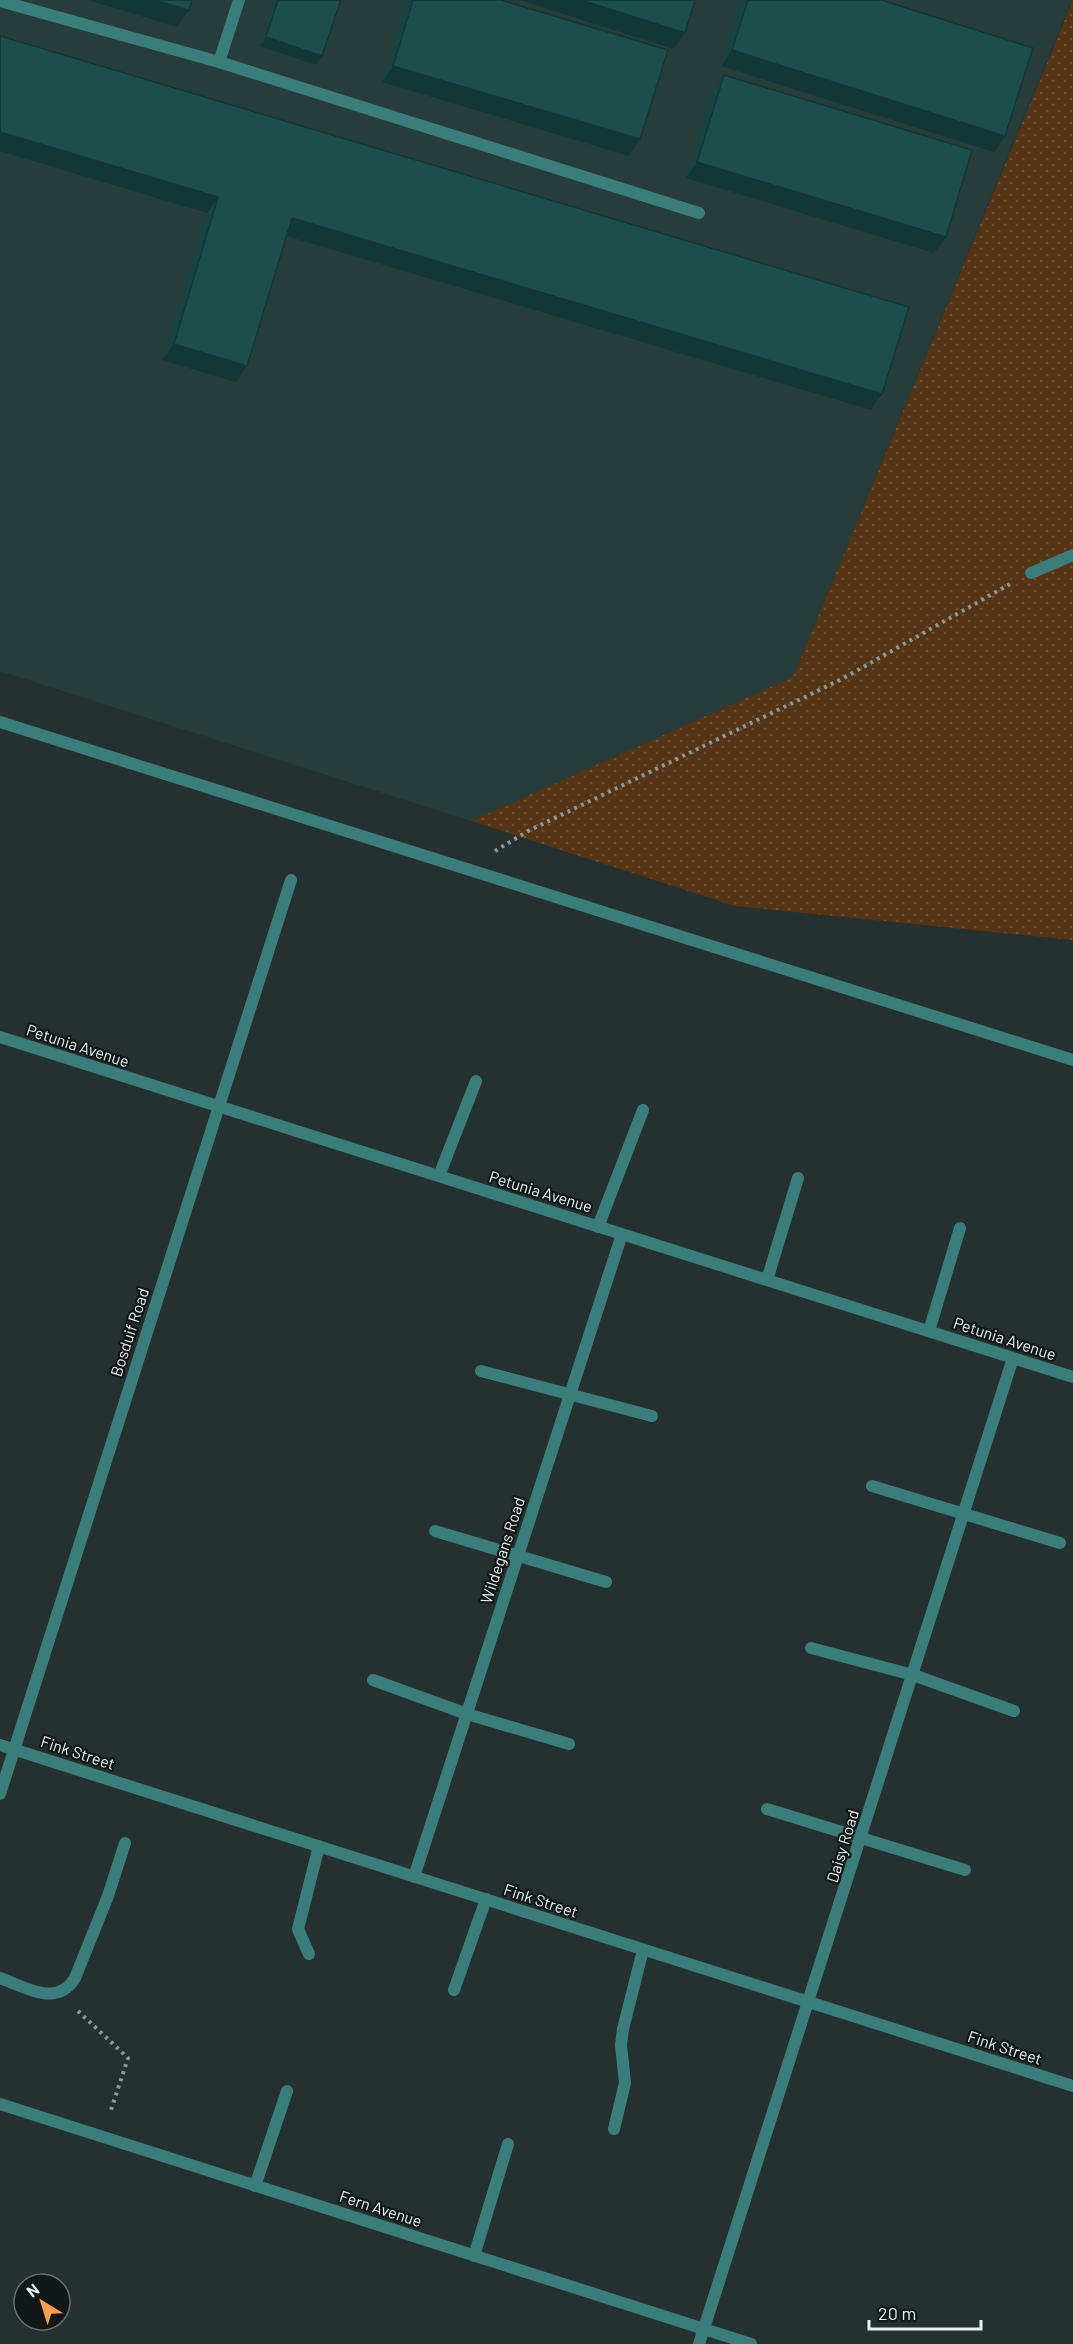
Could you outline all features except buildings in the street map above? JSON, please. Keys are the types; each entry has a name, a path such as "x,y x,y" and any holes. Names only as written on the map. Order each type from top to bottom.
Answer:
{"street":[{"path":"219,62 239,0"},
{"path":"0,1 219,62 699,213"},
{"path":"1031,573 1073,555"},
{"path":"0,722 1073,1060"},
{"name":"Bosduif Road","path":"0,1794 291,880"},
{"name":"Petunia Avenue","path":"0,1037 1073,1377"},
{"path":"440,1176 476,1081"},
{"path":"598,1227 643,1110"},
{"path":"767,1280 798,1178"},
{"path":"929,1331 960,1228"},
{"name":"Wildegans Road","path":"414,1877 621,1234"},
{"name":"Daisy Road","path":"699,2344 1014,1358"},
{"path":"481,1371 652,1416"},
{"path":"872,1486 1060,1543"},
{"path":"435,1531 519,1554 606,1582"},
{"path":"811,1648 913,1675 1014,1711"},
{"path":"373,1680 467,1714 569,1744"},
{"name":"Fink Street","path":"0,1745 1073,2086"},
{"path":"767,1809 861,1840 965,1870"},
{"path":"0,1978 43,1993 60,1994 66,1990 75,1978 108,1896 125,1844"},
{"path":"309,1954 298,1929 319,1846"},
{"path":"454,1990 486,1899"},
{"path":"614,2130 625,2083 621,2045 622,2029 644,1950"},
{"path":"255,2186 287,2091"},
{"name":"Fern Avenue","path":"0,2104 751,2344"},
{"path":"474,2256 508,2144"}],"path":[{"path":"466,869 528,831 842,679 1031,573"},
{"path":"60,1994 128,2058 102,2137"}],"shaded area":[{"path":"0,0 1072,0 793,677 471,821 0,671"},
{"path":"1073,0 1073,940 735,906 471,821 793,677"}]}
